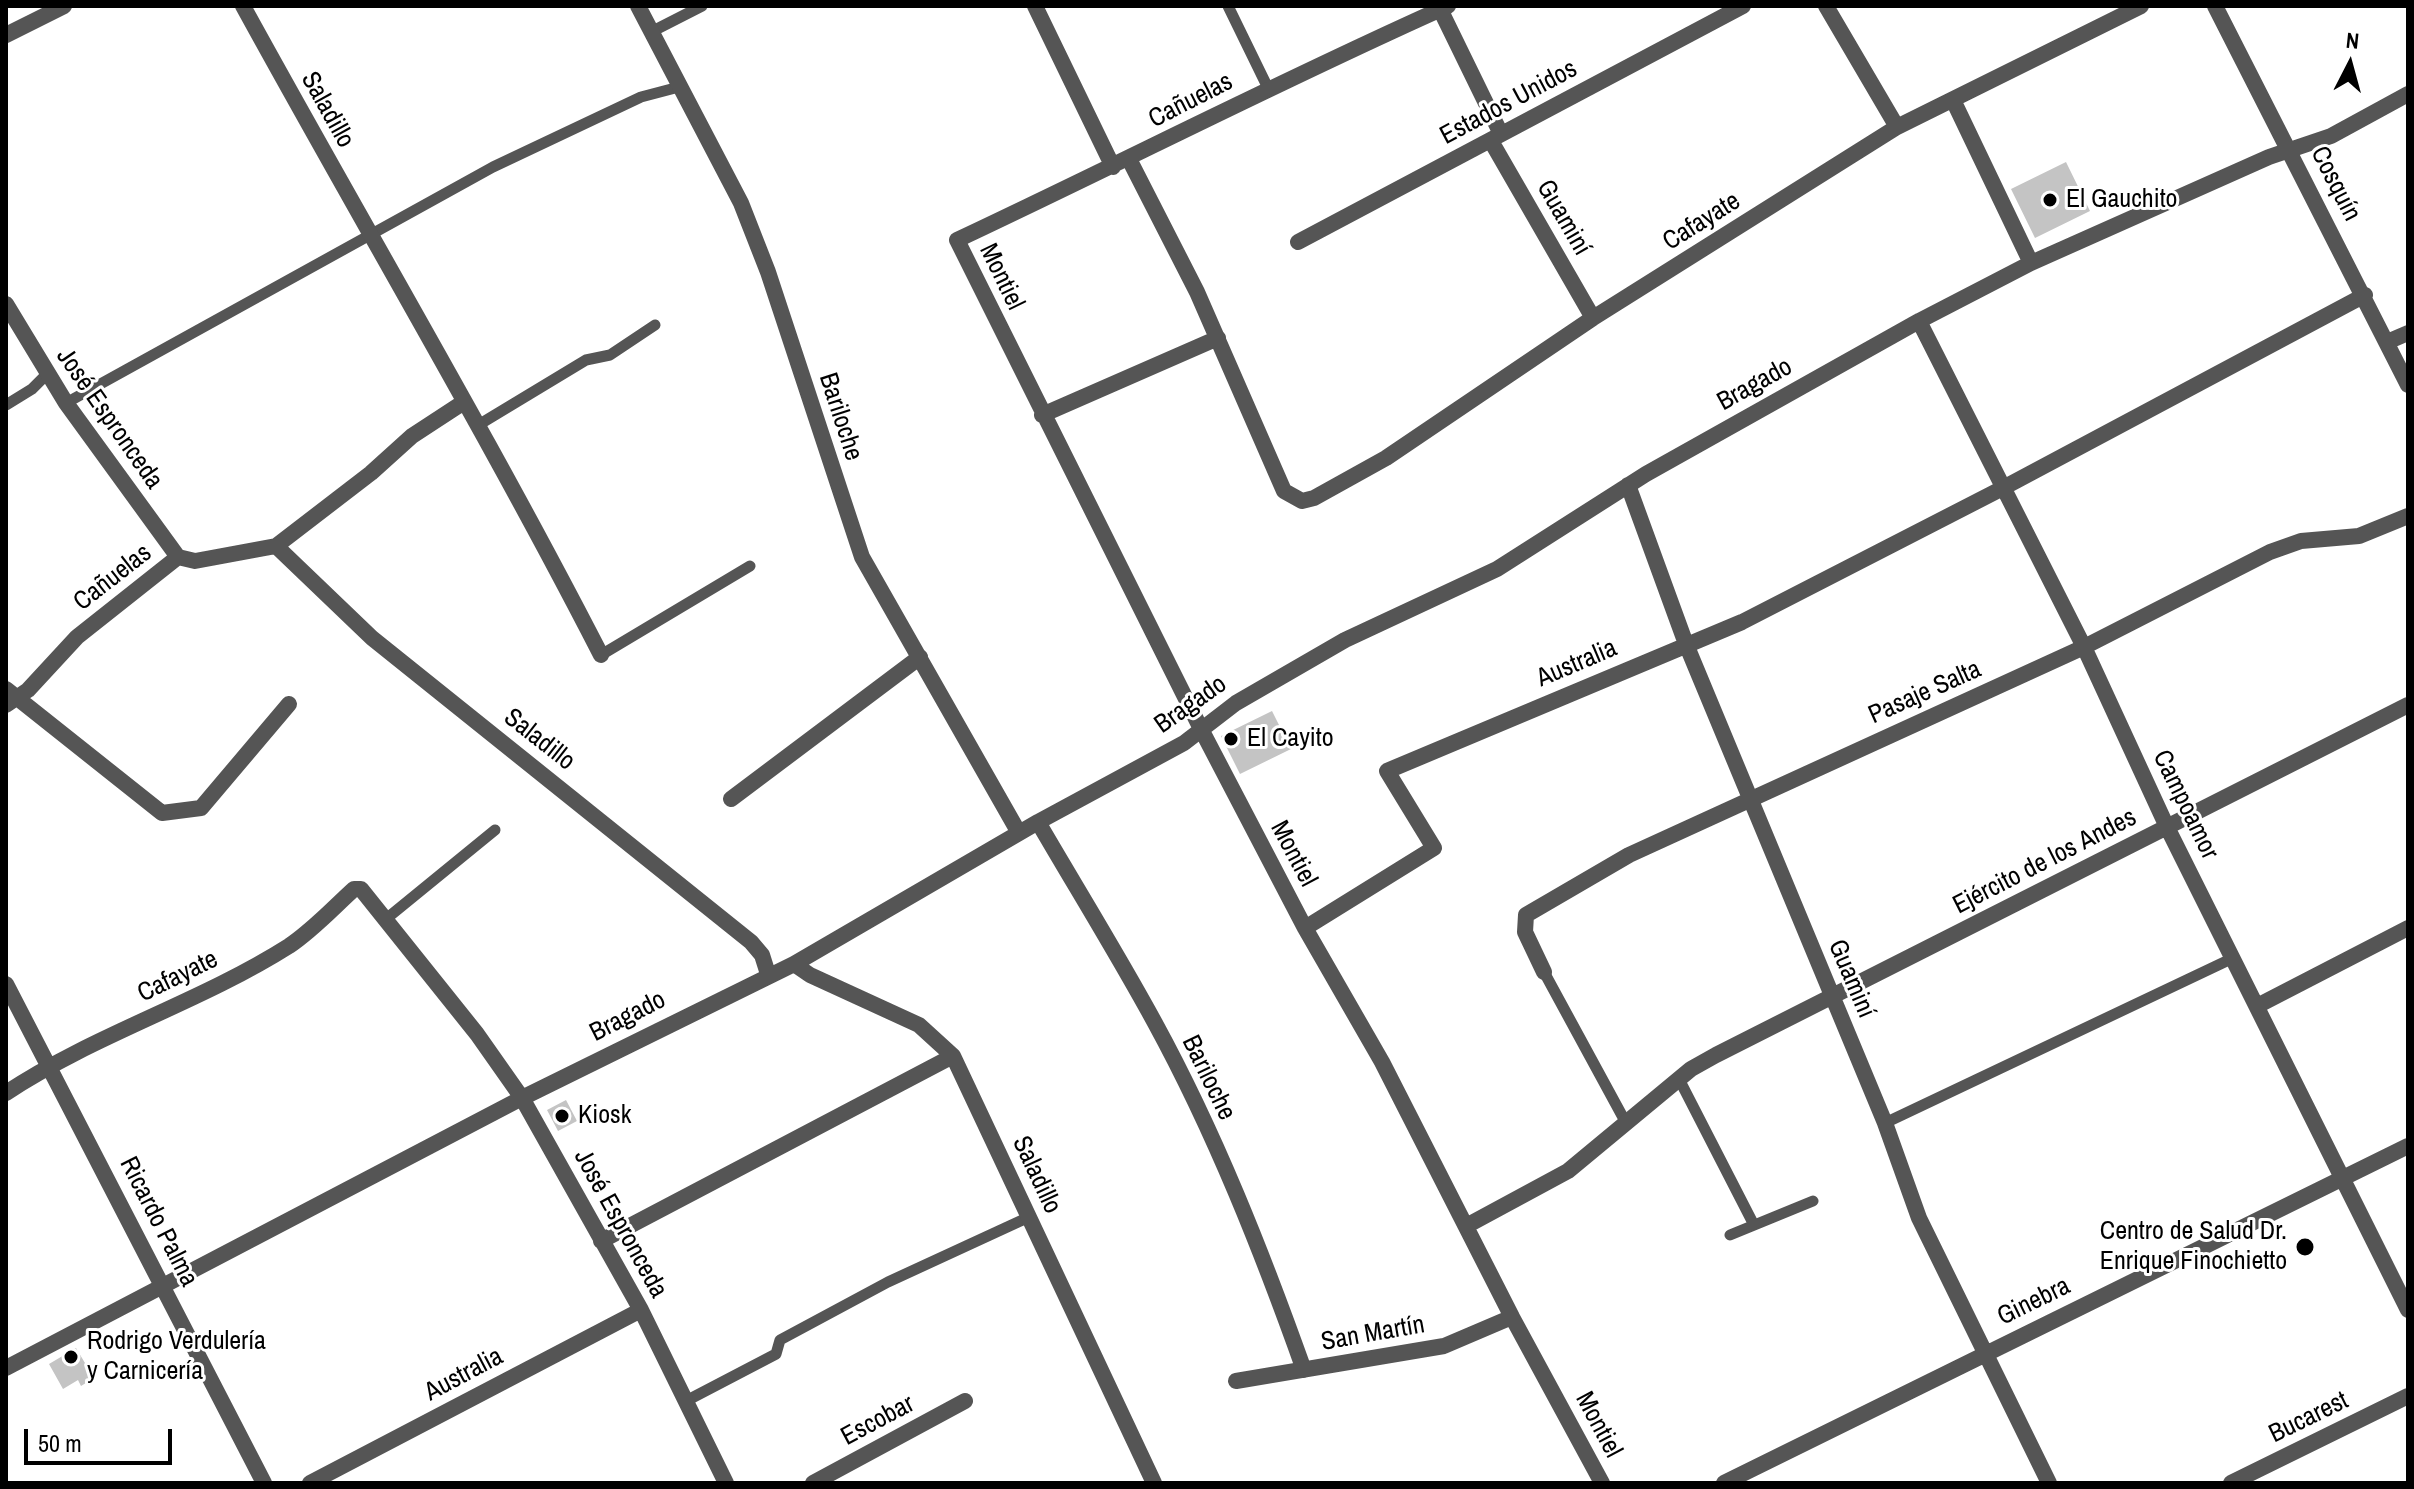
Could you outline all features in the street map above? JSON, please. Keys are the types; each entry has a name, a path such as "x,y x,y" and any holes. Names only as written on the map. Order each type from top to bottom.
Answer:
{"street":[{"path":"6,35 64,6"},
{"name":"Saladillo","path":"243,6 370,237 464,402 480,424 601,655"},
{"name":"Bariloche","path":"638,6 724,168 755,239 862,557 1019,833"},
{"path":"1035,6 1113,167"},
{"name":"Estados Unidos","path":"1298,242 1743,6"},
{"path":"1826,6 1897,127"},
{"name":"Cafayate","path":"1218,338 1284,491 1302,501 1314,498 1386,458 1593,318 1897,127 2141,6"},
{"name":"Cosquín","path":"2215,6 2291,149 2408,385"},
{"name":"Cañuelas","path":"957,240 1434,9"},
{"name":"Guaminí","path":"1434,9 1496,137 1593,318"},
{"name":"Bragado","path":"6,1368 522,1098 768,974 794,964 1038,822 1184,743 1236,703 1345,640 1497,569 1628,485 1919,321 2031,263 2291,149 2331,136 2408,94"},
{"path":"1953,100 2031,263"},
{"path":"1042,415 1218,338 1129,159"},
{"name":"Montiel","path":"957,240 1201,729 1305,928 1382,1062 1468,1225 1512,1317 1602,1483"},
{"name":"Australia","path":"1305,928 1434,848 1387,771 1742,622 2001,489 2365,295"},
{"name":"José Espronceda","path":"6,304 66,403 178,557"},
{"name":"Campoamor","path":"1919,321 2001,489 2084,647 2167,827 2408,1310"},
{"path":"2387,342 2408,333"},
{"path":"276,546 371,473 412,436 464,402"},
{"name":"Guaminí","path":"1628,485 1686,644 1885,1123 1919,1218 2049,1483"},
{"name":"Pasaje Salta","path":"1544,972 1525,932 1526,915 1629,855 2084,647 2270,552 2301,541 2359,536 2408,516"},
{"name":"Saladillo","path":"276,546 372,638 751,942 762,955 768,974"},
{"name":"Cañuelas","path":"10,698 77,637 178,557 195,561 276,546"},
{"path":"731,799 920,657"},
{"path":"10,698 162,813 201,808 289,704"},
{"name":"Ejército de los Andes","path":"1468,1225 1568,1171 1625,1121 1716,1055 2408,705"},
{"name":"Bariloche","path":"1038,822 1155,1023 1193,1098 1234,1188 1304,1370"},
{"name":"Cafayate","path":"6,1093 52,1066 289,946 354,889 361,889"},
{"name":"José Espronceda","path":"361,889 477,1034 522,1098 641,1310 726,1483"},
{"path":"2257,1006 2408,928"},
{"name":"Saladillo","path":"794,964 810,975 919,1025 953,1056 1154,1483"},
{"name":"Ricardo Palma","path":"6,984 52,1066 264,1483"},
{"path":"601,1241 953,1056"},
{"name":"Ginebra","path":"1724,1483 2408,1146"},
{"name":"Australia","path":"310,1483 641,1310"},
{"name":"San Martín","path":"1236,1381 1444,1346 1486,1331 1512,1317"},
{"name":"Bucarest","path":"2231,1483 2408,1396"},
{"name":"Escobar","path":"813,1483 965,1401"}],"lane":[{"path":"651,32 702,6"},
{"path":"1228,6 1268,88"},
{"path":"66,403 493,167 610,110 641,97 679,87"},
{"path":"480,424 586,360 610,355 655,325"},
{"path":"6,405 32,389 47,374"},
{"path":"601,655 750,566"},
{"path":"386,919 495,830"},
{"path":"1885,1123 2233,958"},
{"path":"1544,972 1625,1121"},
{"path":"1679,1079 1754,1225"},
{"path":"1730,1235 1813,1201"},
{"path":"686,1401 776,1354 780,1340 888,1282 1029,1217"}],"building":[{"name":"El Gauchito","path":"2066,162 2090,211 2035,238 2011,189"},
{"path":"1272,711 1291,749 1240,774 1221,736"},
{"name":"Kiosk","path":"566,1100 577,1121 558,1131 547,1110"},
{"path":"76,1348 94,1378 81,1386 78,1380 63,1389 49,1364"}],"place":[{"name":"El Gauchito","path":"2050,200"},
{"name":"El Cayito","path":"1231,739"},
{"name":"Kiosk","path":"562,1116"},
{"name":"Centro de Salud Dr. Enrique Finochietto","path":"2305,1247"},
{"name":"Rodrigo Verdulería y Carnicería","path":"71,1357"}]}
